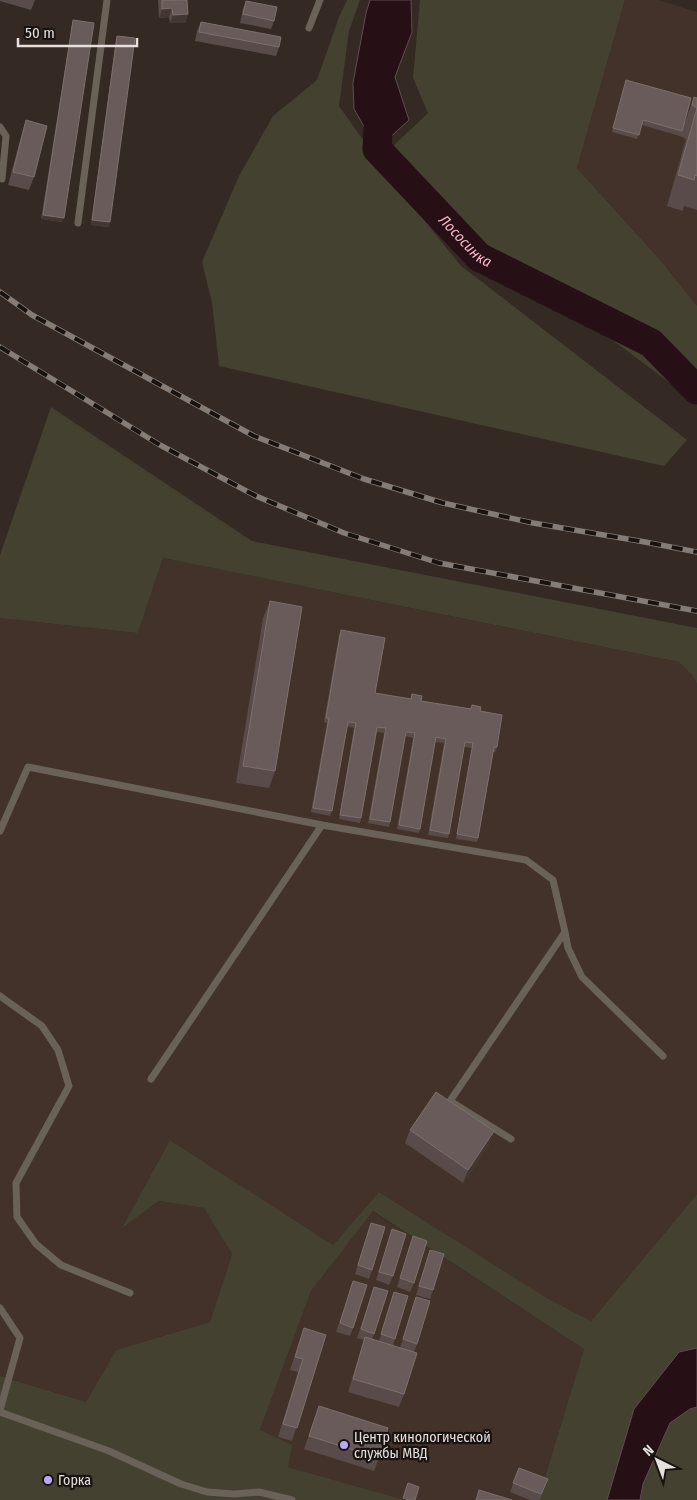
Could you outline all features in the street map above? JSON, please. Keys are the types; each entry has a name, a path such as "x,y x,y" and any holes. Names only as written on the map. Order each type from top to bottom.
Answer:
{"lane":[{"path":"78,224 107,0"},
{"path":"309,28 320,0"},
{"path":"0,127 6,136 2,179"},
{"path":"0,831 28,767 322,825 526,860 553,880 568,948 582,977 663,1056"},
{"path":"151,1079 322,825"},
{"path":"511,1139 450,1101 565,932"},
{"path":"0,996 42,1026 58,1050 69,1086 16,1183 16,1217 36,1244 61,1265 130,1293"},
{"path":"0,1308 20,1338 0,1411 109,1451 181,1484 207,1492 234,1494 259,1492 292,1500"}],"shaded area":[{"path":"347,0 360,0 349,31 339,106 386,172 460,265 687,440 664,466 219,366 212,303 202,262 239,176 273,116 317,80 339,17"},
{"path":"370,0 411,0 412,32 395,77 409,120 377,149 354,109 353,83"},
{"path":"420,0 625,0 577,168 662,262 697,306 697,403 487,247 391,148 428,113 413,78"},
{"path":"625,0 659,0 697,12 697,306 662,262 577,168"},
{"path":"51,407 252,541 697,628 697,684 692,675 679,662 163,558 138,633 0,618 0,555"},
{"path":"163,558 679,662 692,675 697,684 697,1194 591,1321 547,1298 379,1192 333,1245 170,1140 123,1227 159,1201 204,1208 232,1254 210,1322 116,1350 86,1402 0,1376 0,618 138,633"},
{"path":"170,1140 333,1245 379,1192 547,1298 591,1321 697,1194 697,1348 679,1352 634,1409 607,1500 538,1500 584,1349 373,1211 311,1291 260,1430 292,1445 288,1467 405,1500 0,1500 0,1376 86,1402 116,1350 210,1322 232,1254 204,1208 159,1201 122,1228"},
{"path":"372,1211 584,1349 538,1500 405,1500 288,1467 260,1430 311,1291"},
{"path":"697,1348 697,1407 690,1409 670,1423 643,1484 640,1500 607,1500 634,1409 679,1352"},
{"path":"697,1407 697,1500 640,1500 643,1484 670,1423 690,1409"}],"building":[{"path":"162,0 187,0 188,14 173,15 172,8 162,9"},
{"path":"246,1 277,7 274,21 243,14"},
{"path":"73,20 94,23 64,218 43,215"},
{"path":"201,22 281,37 279,47 199,32"},
{"path":"117,36 135,38 110,222 92,220"},
{"path":"626,80 691,98 682,131 643,120 639,135 613,128"},
{"path":"694,97 697,98 697,108 692,105"},
{"path":"697,108 697,176 695,175 694,180 678,175"},
{"path":"26,120 47,126 34,177 13,172"},
{"path":"270,601 302,607 275,771 243,766"},
{"path":"341,630 385,638 375,693 411,699 412,694 422,696 421,701 471,709 472,705 481,707 480,711 502,715 497,747 494,747 478,838 457,834 473,743 465,742 449,834 430,830 446,739 436,737 420,829 399,825 415,733 406,732 390,822 370,819 386,728 377,727 361,818 340,815 356,723 348,722 332,811 313,808 329,718 326,718"},
{"path":"436,1092 494,1131 468,1170 410,1130"},
{"path":"371,1223 385,1227 372,1270 358,1265"},
{"path":"392,1229 406,1234 393,1276 379,1272"},
{"path":"413,1236 427,1241 414,1283 400,1278"},
{"path":"430,1250 444,1254 433,1290 419,1286"},
{"path":"353,1281 367,1285 353,1328 340,1323"},
{"path":"374,1287 388,1291 374,1334 361,1329"},
{"path":"394,1292 408,1296 395,1339 381,1334"},
{"path":"416,1297 430,1301 417,1344 403,1339"},
{"path":"304,1328 326,1335 297,1428 283,1424 303,1359 295,1357"},
{"path":"365,1337 417,1353 404,1394 353,1379"},
{"path":"319,1406 388,1428 379,1458 309,1436"},
{"path":"519,1468 548,1479 541,1494 513,1483"},
{"path":"408,1483 419,1487 415,1500 403,1498"},
{"path":"479,1490 512,1500 476,1500"}],"waterway":[{"name":"Лососинка","path":"379,111 377,149 479,257 651,343 697,390"}],"railway":[{"path":"0,292 32,315 254,436 364,479 443,503 533,523 697,552"},
{"path":"0,347 160,445 256,496 344,533 439,563 697,611"}],"place":[{"name":"Центр кинологической службы МВД","path":"344,1445"},
{"name":"Горка","path":"48,1480"}]}
